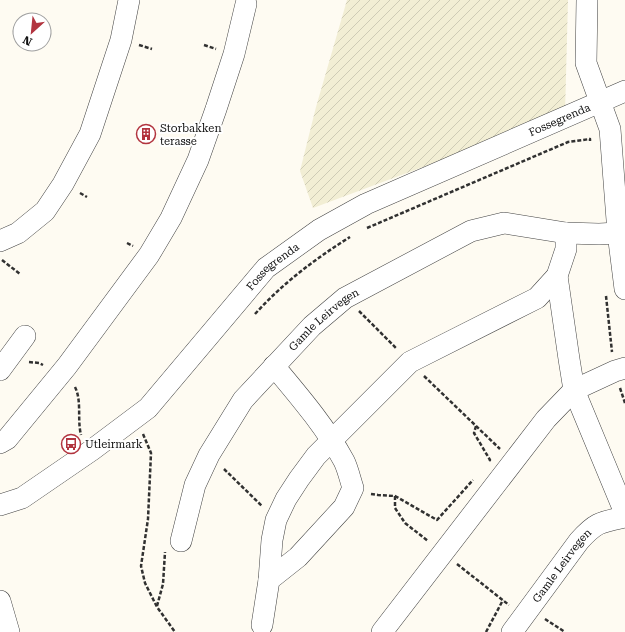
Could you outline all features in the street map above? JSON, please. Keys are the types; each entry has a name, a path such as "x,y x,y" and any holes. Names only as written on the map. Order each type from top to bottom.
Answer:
{"street":[{"path":"0,241 18,233 45,210 63,184 90,134 121,40 129,0"},
{"name":"Fossegrenda","path":"587,0 586,63 599,101"},
{"path":"0,443 7,439 67,366 149,255 171,218 198,160 216,109 234,54 246,4"},
{"name":"Fossegrenda","path":"0,505 22,498 92,450 148,408 266,268 319,230 366,204 599,101 625,91"},
{"path":"599,101 610,129 620,185 618,233 625,289"},
{"name":"Gamle Leirvegen","path":"181,541 196,485 209,454 243,400 312,326 345,298 471,231 504,223 566,233 618,233"},
{"path":"262,626 269,580 272,540 276,520 286,499 316,456 410,362 537,298 557,276 566,249 566,233"},
{"path":"557,276 574,390 625,513"},
{"path":"0,370 25,336"},
{"path":"269,580 298,557 344,507 353,488 345,463 315,416 274,366"},
{"path":"382,632 546,419 574,390 615,371 625,368"},
{"name":"Gamle Leirvegen","path":"512,632 579,541 590,529 600,522 625,517"},
{"path":"0,601 9,632"}],"path":[{"path":"361,230 568,142 590,139"},
{"path":"251,318 278,290 299,272 329,250 355,234"},
{"path":"0,258 20,274"},
{"path":"345,298 514,461"},
{"path":"476,426 474,433 490,460 485,466"},
{"path":"143,434 151,452 148,520 142,566 145,583 157,607 175,632"},
{"path":"209,454 276,520"},
{"path":"353,488 378,495 395,496 437,520 474,478"},
{"path":"157,607 163,584 165,550 181,541"},
{"path":"486,632 503,600"},
{"path":"530,609 565,632"}],"shaded area":[{"path":"347,0 568,0 565,114 313,208 300,171 316,107"}],"place":[{"name":"Storbakken terasse","path":"146,134"},
{"name":"Utleirmark","path":"71,444"}]}
